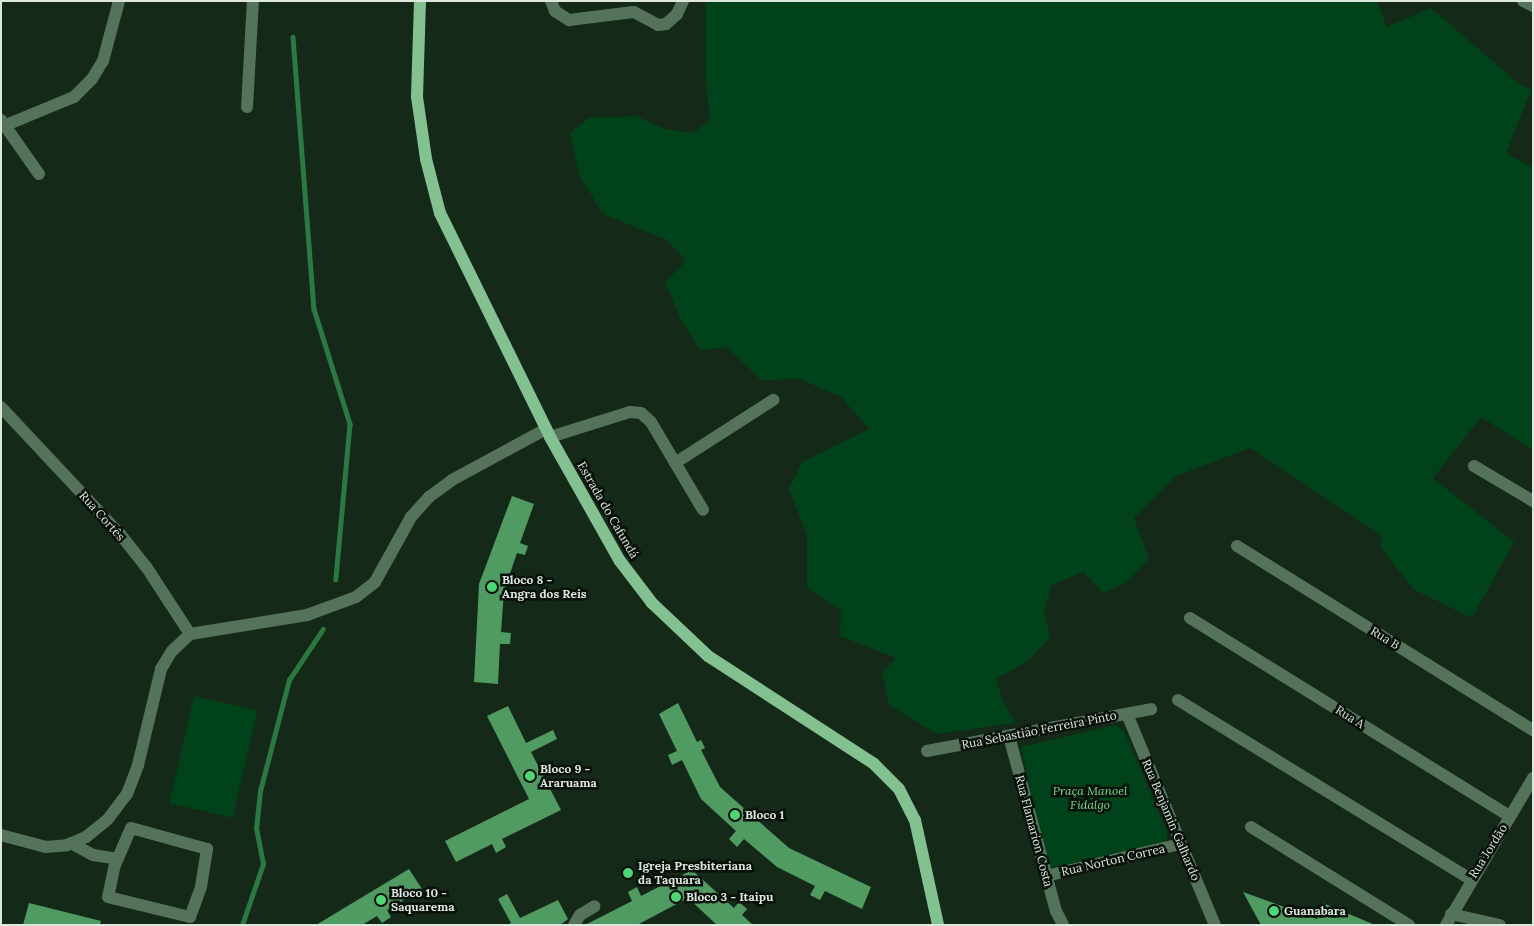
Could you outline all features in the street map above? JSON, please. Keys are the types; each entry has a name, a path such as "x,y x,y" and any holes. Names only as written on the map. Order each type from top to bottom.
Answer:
{"main road":[{"name":"Estrada do Cafundá","path":"420,1 417,97 426,159 440,213 548,433 620,561 652,603 708,656 874,764 899,789 915,820 938,925"}],"street":[{"path":"247,107 253,1"},
{"path":"551,1 555,11 569,20 632,7 658,25 666,24 677,14 683,1"},
{"path":"1522,1 1533,6"},
{"path":"39,174 3,122 74,97 92,80 103,61 115,4"},
{"path":"676,463 773,400"},
{"name":"Rua Cortês","path":"1,407 120,534 147,568 190,634"},
{"path":"1,835 46,847 71,843 108,819 127,794 138,765 161,669 172,651 190,634 307,615 356,597 375,582 411,517 429,497 452,480 548,433 630,412 641,413 652,422 704,510"},
{"path":"1474,466 1533,501"},
{"name":"Rua B","path":"1237,546 1533,730"},
{"name":"Rua A","path":"1190,618 1509,816"},
{"path":"1178,700 1470,879"},
{"name":"Rua Sebastião Ferreira Pinto","path":"927,751 1151,709"},
{"name":"Rua Benjamin Galhardo","path":"1127,714 1215,925"},
{"name":"Rua Flamarion Costa","path":"1009,736 1046,876 1056,911 1063,925"},
{"name":"Rua Jordão","path":"1449,919 1470,879 1531,783"},
{"path":"1251,827 1409,925"},
{"path":"131,828 207,849 192,914 187,918 108,897 118,859 131,828"},
{"path":"71,843 93,855 118,859"},
{"name":"Rua Norton Correa","path":"1046,876 1180,844"},
{"path":"574,925 580,914 595,906"},
{"path":"1449,919 1500,925"}],"green space":[{"path":"706,1 1377,1 1387,27 1431,8 1518,83 1531,90 1506,153 1533,168 1533,450 1481,417 1433,478 1514,542 1472,618 1413,589 1380,546 1382,536 1250,448 1176,476 1134,518 1149,559 1127,582 1104,593 1083,572 1052,585 1044,611 1050,638 1027,661 996,679 1002,698 1015,723 937,734 889,705 882,673 896,658 840,636 841,611 807,587 807,535 789,489 802,462 869,429 841,397 800,379 761,380 727,347 700,350 681,320 665,282 686,261 667,240 603,214 579,175 570,133 589,118 636,116 665,129 692,133 710,121 706,84"},
{"path":"194,696 257,711 233,818 169,803"},
{"name":"Praça Manoel Fidalgo","path":"1115,725 1124,731 1167,831 1167,838 1161,844 1051,868 1047,864 1021,747"}],"building":[{"name":"Bloco 8 - Angra dos Reis","path":"512,496 534,504 520,543 528,546 525,555 517,553 504,591 501,632 511,633 510,644 500,644 498,684 474,682 479,584"},
{"name":"Bloco 1","path":"678,703 697,742 701,740 705,748 701,750 720,787 789,848 871,887 862,909 825,891 820,900 810,895 815,886 777,867 744,839 737,847 729,839 736,831 701,799 682,760 672,765 668,755 677,751 659,714"},
{"name":"Bloco 9 - Araruama","path":"508,706 526,743 553,730 557,739 531,752 561,810 502,839 506,847 496,853 492,844 456,862 445,841 529,799 487,716"},
{"name":"Bloco 10 - Saquarema","path":"409,869 422,889 387,910 391,917 382,923 377,916 362,925 316,925"},
{"name":"Bloco 3 - Itaipu","path":"692,870 734,908 739,902 747,909 742,915 753,925 717,925 688,898 637,925 585,925 632,901 628,892 637,887 641,896"},
{"name":"Guanabara","path":"1243,892 1317,919 1323,903 1375,925 1261,925"},
{"path":"507,894 520,918 558,900 568,919 560,925 507,925 511,923 498,899"},
{"path":"29,903 101,921 100,925 23,925"}],"waterway":[{"path":"293,37 314,309 350,424 336,579"},
{"path":"242,925 263,864 256,829 260,791 289,680 323,629"}],"place":[{"name":"Bloco 8 - Angra dos Reis","path":"492,587"},
{"name":"Bloco 9 - Araruama","path":"530,776"},
{"name":"Bloco 1","path":"735,815"},
{"name":"Igreja Presbiteriana da Taquara","path":"628,873"},
{"name":"Bloco 3 - Itaipu","path":"676,897"},
{"name":"Bloco 10 - Saquarema","path":"381,900"},
{"name":"Guanabara","path":"1274,911"}]}
